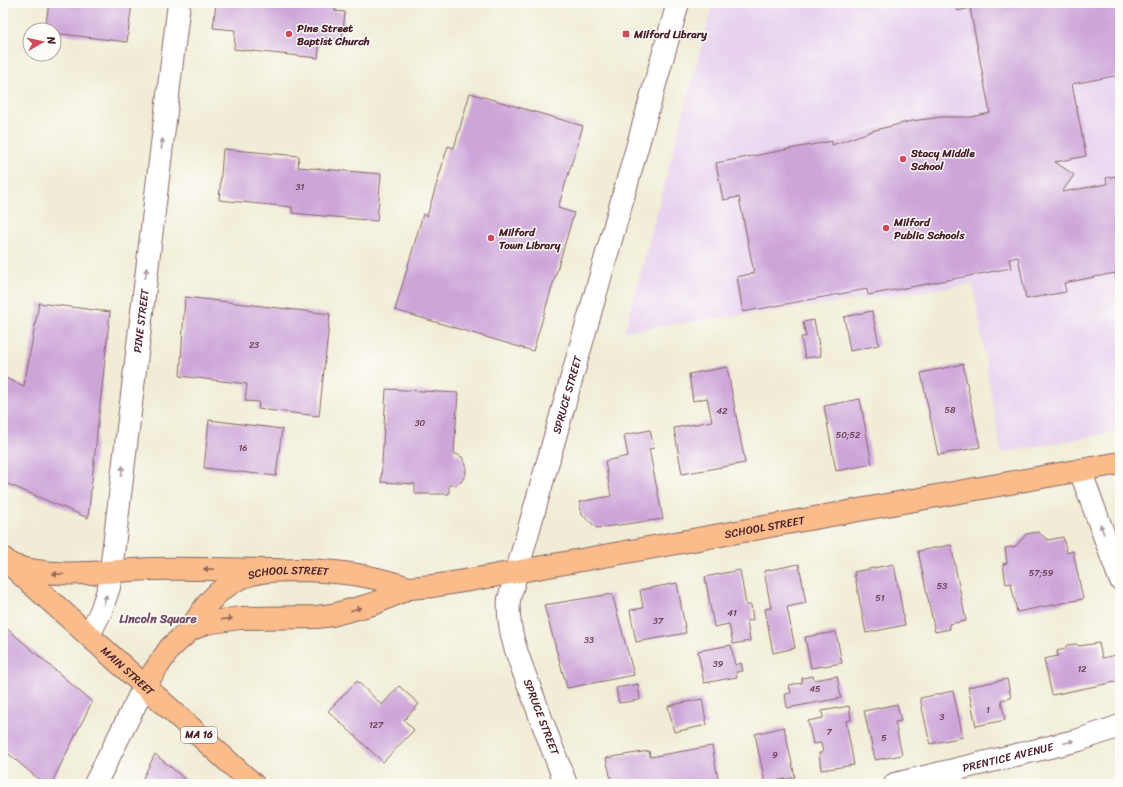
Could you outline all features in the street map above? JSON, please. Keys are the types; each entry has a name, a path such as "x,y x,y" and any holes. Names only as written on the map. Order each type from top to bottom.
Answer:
{"main road":[{"name":"SCHOOL STREET","path":"190,630 206,623 228,619 253,617 317,617 338,614 373,604 409,588 433,586 516,572 1120,463"},
{"path":"6,561 34,571 58,574 153,569 276,570"},
{"name":"MAIN STREET","path":"6,561 253,784"},
{"name":"SCHOOL STREET","path":"145,685 170,648 190,630 206,605 226,586 248,575 276,570 318,570 375,577 409,588"}],"street":[{"name":"PINE STREET","path":"89,635 96,624 104,605 109,587 179,3"},
{"name":"SPRUCE STREET","path":"566,784 526,680 510,628 508,612 509,599 678,3"},
{"path":"1080,470 1120,579"},
{"path":"96,784 145,685"},
{"name":"PRENTICE AVENUE","path":"895,784 1079,740 1120,726"}],"shaded area":[{"name":"Milford Public Schools","path":"713,3 1120,3 1120,431 1001,453 973,284 625,331"}],"building":[{"path":"49,3 132,3 127,42 62,34 62,22 46,22"},
{"name":"Pine Street Baptist Church","path":"216,3 336,3 335,11 345,12 342,40 320,38 318,58 234,49 235,30 213,28"},
{"name":"Stacy Middle School","path":"957,3 1120,3 1120,75 1072,84 1086,156 1055,162 1074,175 1062,192 1107,184 1106,178 1120,175 1120,281 1117,282 1115,273 1064,283 1066,292 1026,299 1018,257 1009,259 1011,268 868,295 867,289 743,312 737,277 754,273 739,197 723,200 716,163 832,141 832,145 875,130 912,121 942,117 971,117 990,113 970,8 958,11"},
{"name":"Milford Town Library","path":"470,93 583,126 558,208 574,213 533,351 395,310 423,214 427,216 448,146 454,148"},
{"path":"223,149 299,156 298,167 381,174 377,221 292,213 292,207 219,200"},
{"path":"185,297 330,314 319,416 258,409 259,402 245,401 247,384 180,376"},
{"path":"39,303 110,312 88,518 3,482 3,377 24,386"},
{"path":"872,311 879,345 850,351 844,317"},
{"path":"814,320 821,356 805,358 801,337 806,337 803,322"},
{"path":"963,364 980,447 938,455 921,373"},
{"path":"727,367 745,463 682,474 674,428 712,421 707,398 693,401 689,374"},
{"path":"386,389 458,393 454,453 462,457 466,465 466,473 462,481 456,485 449,485 449,494 415,494 415,484 381,482"},
{"path":"860,399 872,464 836,471 824,406"},
{"path":"209,420 282,429 276,476 204,468"},
{"path":"650,430 654,448 649,449 663,519 597,528 582,515 579,502 611,496 605,461 628,456 624,435"},
{"path":"1038,532 1048,540 1063,537 1067,553 1073,551 1083,599 1017,612 1011,583 1006,584 1003,564 1007,563 1005,548 1016,546 1026,534"},
{"path":"951,545 966,621 949,624 950,629 935,632 918,551"},
{"path":"799,564 806,603 787,607 795,648 773,653 765,609 771,608 764,571"},
{"path":"894,564 905,625 866,633 854,572"},
{"path":"740,570 746,605 751,605 753,620 747,621 750,641 733,644 729,624 714,627 705,577"},
{"path":"677,583 686,633 636,642 630,610 643,608 640,590"},
{"path":"612,594 634,675 567,688 544,605"},
{"path":"3,625 92,702 51,784 44,784 3,749"},
{"path":"836,632 842,663 811,668 805,637"},
{"path":"1099,643 1102,658 1116,655 1120,681 1052,695 1044,659 1058,656 1057,651 1065,649 1067,645 1076,644 1079,646"},
{"path":"731,645 735,665 741,663 743,671 736,672 737,677 704,683 698,651"},
{"path":"813,676 814,680 837,676 841,698 787,708 785,694 791,693 789,685 802,683 802,678"},
{"path":"1007,679 1011,698 1001,700 1005,720 976,726 968,687"},
{"path":"357,681 382,705 399,686 419,704 404,720 414,730 383,762 328,711"},
{"path":"638,684 640,700 619,703 616,688"},
{"path":"953,691 963,737 930,744 920,698"},
{"path":"702,699 707,725 674,732 668,706"},
{"path":"897,704 901,721 895,722 902,755 875,760 864,711"},
{"path":"849,706 851,720 846,721 854,765 821,770 819,753 823,752 821,743 813,744 808,721 823,718 822,711"},
{"path":"784,727 795,777 765,783 755,734"},
{"path":"712,746 719,784 612,784 606,758 649,751 650,757"},
{"path":"155,754 191,784 140,784"}],"place":[{"name":"Pine Street Baptist Church","path":"289,34"},
{"name":"Milford Library","path":"626,34"},
{"name":"Stacy Middle School","path":"903,159"},
{"name":"Milford Public Schools","path":"886,228"},
{"name":"Milford Town Library","path":"491,238"}],"district":[{"name":"Lincoln Square","path":"158,619"}]}
